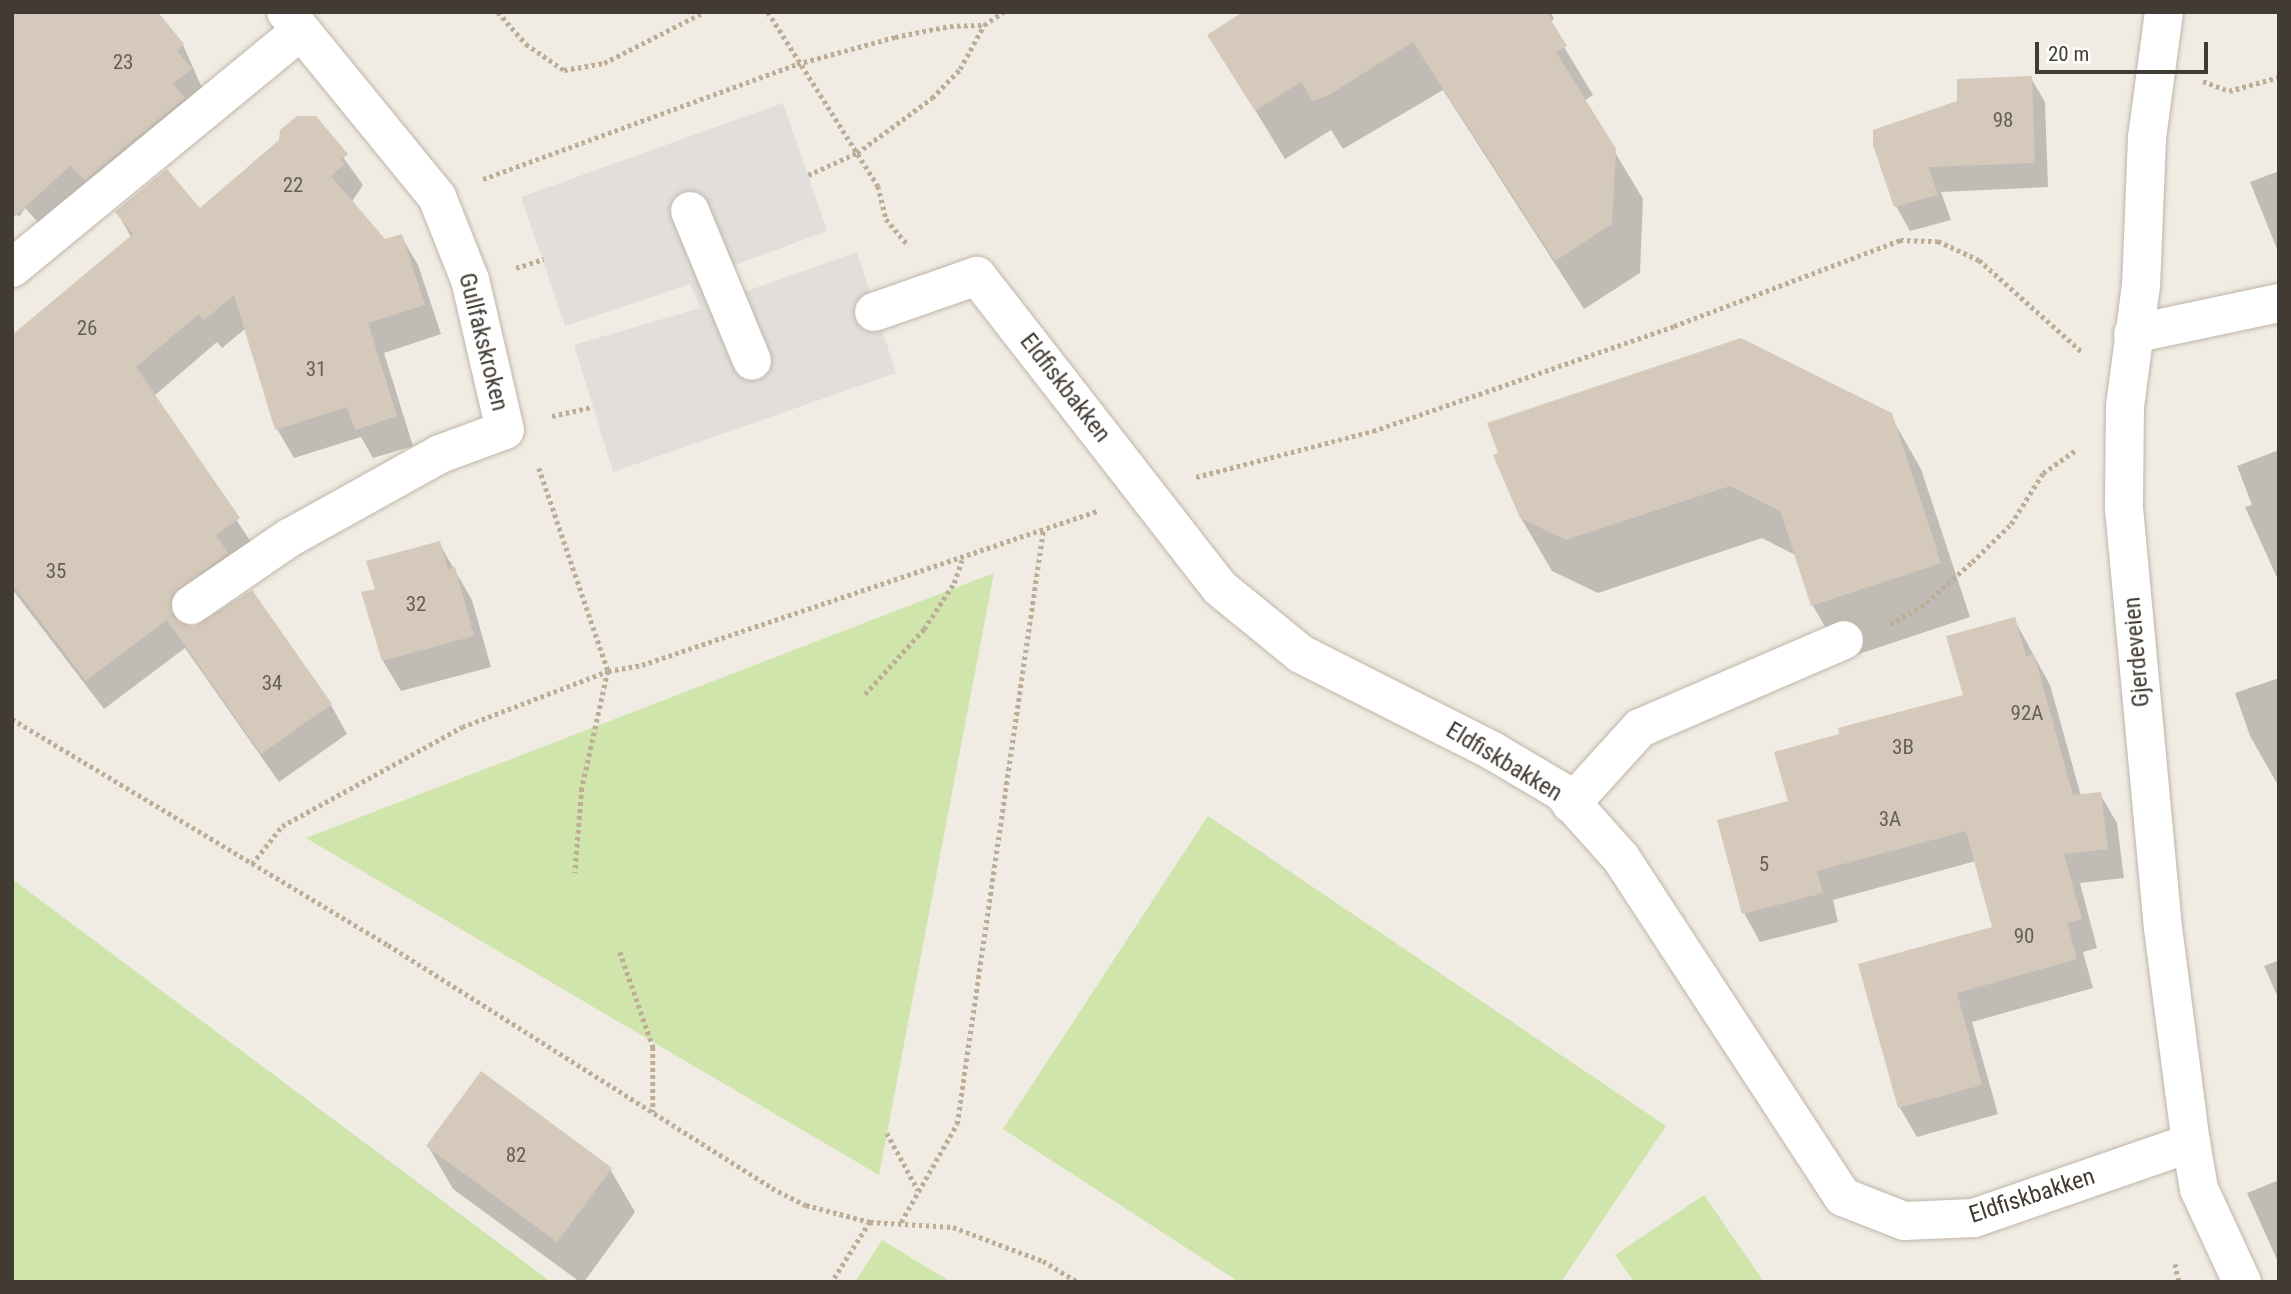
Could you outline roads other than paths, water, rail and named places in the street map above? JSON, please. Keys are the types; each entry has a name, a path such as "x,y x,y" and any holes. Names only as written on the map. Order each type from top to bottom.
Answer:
{"street":[{"name":"Gjerdeveien","path":"2164,12 2147,138 2141,285 2125,406 2124,508 2162,915 2191,1143 2199,1189 2242,1282"},
{"name":"Gullfakskroken","path":"12,268 293,22 437,197 470,280 505,430 440,454 289,538 191,605"},
{"path":"690,211 752,361"},
{"name":"Eldfiskbakken","path":"874,312 977,275 1220,588 1301,654 1491,750 1562,792 1621,858 1843,1197 1904,1221 1974,1218 2191,1143"},
{"path":"2133,334 2279,303"},
{"path":"1571,804 1640,728 1844,640"}]}
